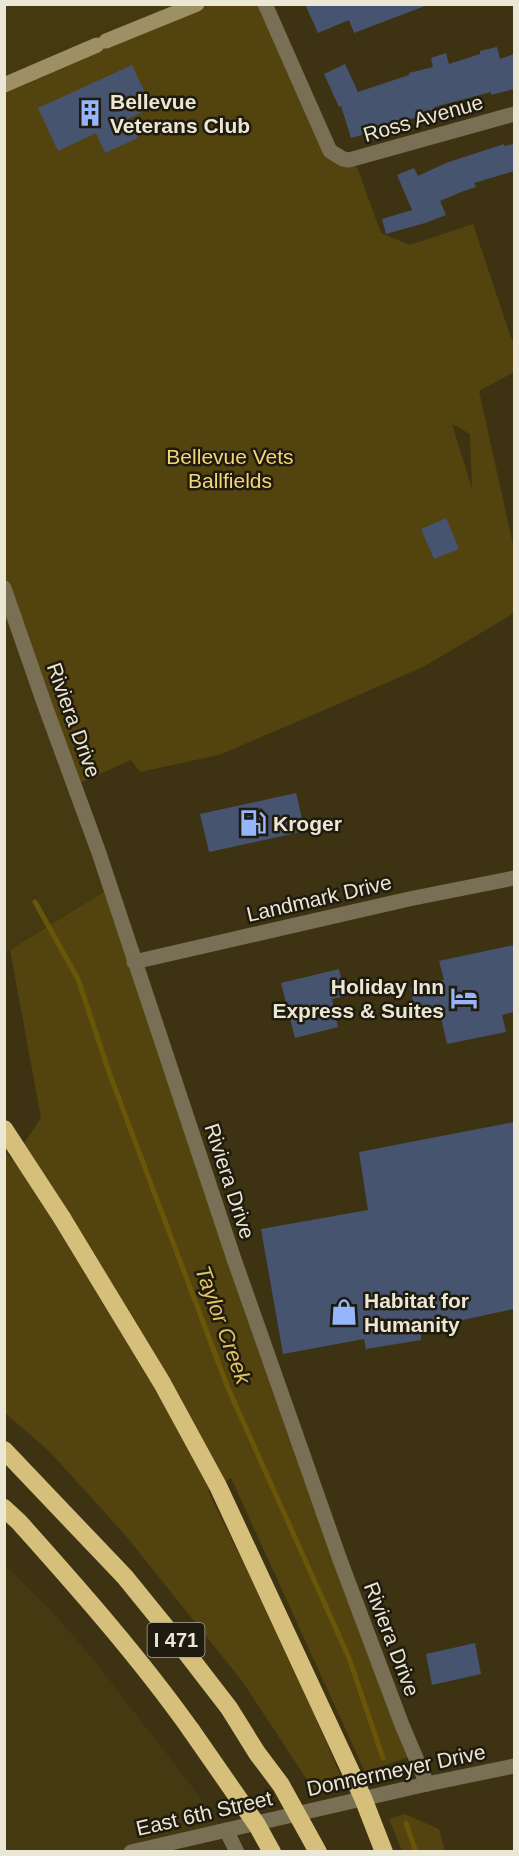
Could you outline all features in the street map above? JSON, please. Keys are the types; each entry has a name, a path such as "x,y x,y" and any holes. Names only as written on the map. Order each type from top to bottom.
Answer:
{"highway":[{"path":"4,1129 62,1218 162,1383 218,1486 363,1798 384,1851"},
{"name":"I 471","path":"4,1450 125,1577 229,1707 257,1753 281,1785 318,1851"},
{"name":"I 471","path":"4,1508 65,1574 158,1683 258,1825 272,1851"}],"main road":[{"path":"4,85 197,4"}],"street":[{"name":"Ross Avenue","path":"265,4 330,151 343,159 350,160 514,114"},
{"name":"Riviera Drive","path":"4,588 99,853 234,1259 340,1560 402,1725 427,1784"},
{"name":"Landmark Drive","path":"134,962 409,898 514,878"},
{"name":"Donnermeyer Drive","path":"287,1816 514,1766"},
{"name":"East 6th Street","path":"130,1851 159,1849 287,1816"},
{"path":"226,1830 237,1851"}],"shaded area":[{"path":"5,5 197,5 5,85"},
{"path":"4,588 110,888 5,953 4,953"},
{"path":"4,1565 46,1605 89,1654 187,1780 223,1831 165,1851 5,1851"}],"green space":[{"name":"Bellevue Vets Ballfields","path":"197,5 265,5 330,151 346,165 357,167 381,233 410,245 473,224 514,342 514,372 479,391 514,549 514,613 425,666 219,755 140,772 131,760 75,785 5,588 4,85","holes":["452,424 470,434 472,489"]},
{"path":"110,888 415,1755 365,1772 231,1478 208,1491 287,1651 345,1786 317,1795 242,1681 126,1536 50,1452 5,1413 4,1149 12,1161 41,1118 10,950"},
{"path":"405,1814 439,1829 445,1851 402,1851 389,1819"}],"building":[{"path":"305,4 425,4 425,6 354,33 349,20 318,33"},
{"path":"497,47 500,59 514,54 514,89 491,95 491,92 434,107 435,109 416,114 417,117 371,129 372,132 351,138 341,106 339,107 324,74 345,64 358,92 409,75 409,73 433,67 431,58 446,53 449,64 480,54 480,51"},
{"name":"Bellevue Veterans Club","path":"132,65 152,108 129,118 138,138 105,153 96,133 58,151 38,108"},
{"path":"504,144 504,146 514,144 514,171 474,183 476,187 440,201 446,215 386,234 382,219 412,210 397,175 414,168 418,176 446,163"},
{"path":"446,518 459,549 434,559 421,529"},
{"name":"Kroger","path":"296,793 305,831 209,852 200,814"},
{"name":"Holiday Inn Express & Suites","path":"514,945 514,1012 502,1015 506,1032 447,1044 439,1009 416,1014 410,988 444,980 439,961"},
{"path":"339,969 345,996 332,999 338,1027 295,1038 281,983"},
{"path":"514,1122 514,1309 421,1329 421,1340 366,1349 364,1339 283,1354 261,1229 368,1210 359,1152"},
{"path":"475,1643 481,1674 432,1685 426,1654"}],"waterway":[{"name":"Taylor Creek","path":"35,902 78,979 110,1075 228,1388 349,1658 383,1758"},
{"name":"Taylor Creek","path":"406,1823 416,1852"}],"place":[{"name":"Bellevue Veterans Club","path":"90,113"},
{"name":"Kroger","path":"253,823"},
{"name":"Holiday Inn Express & Suites","path":"464,998"},
{"name":"Habitat for Humanity","path":"344,1312"}]}
